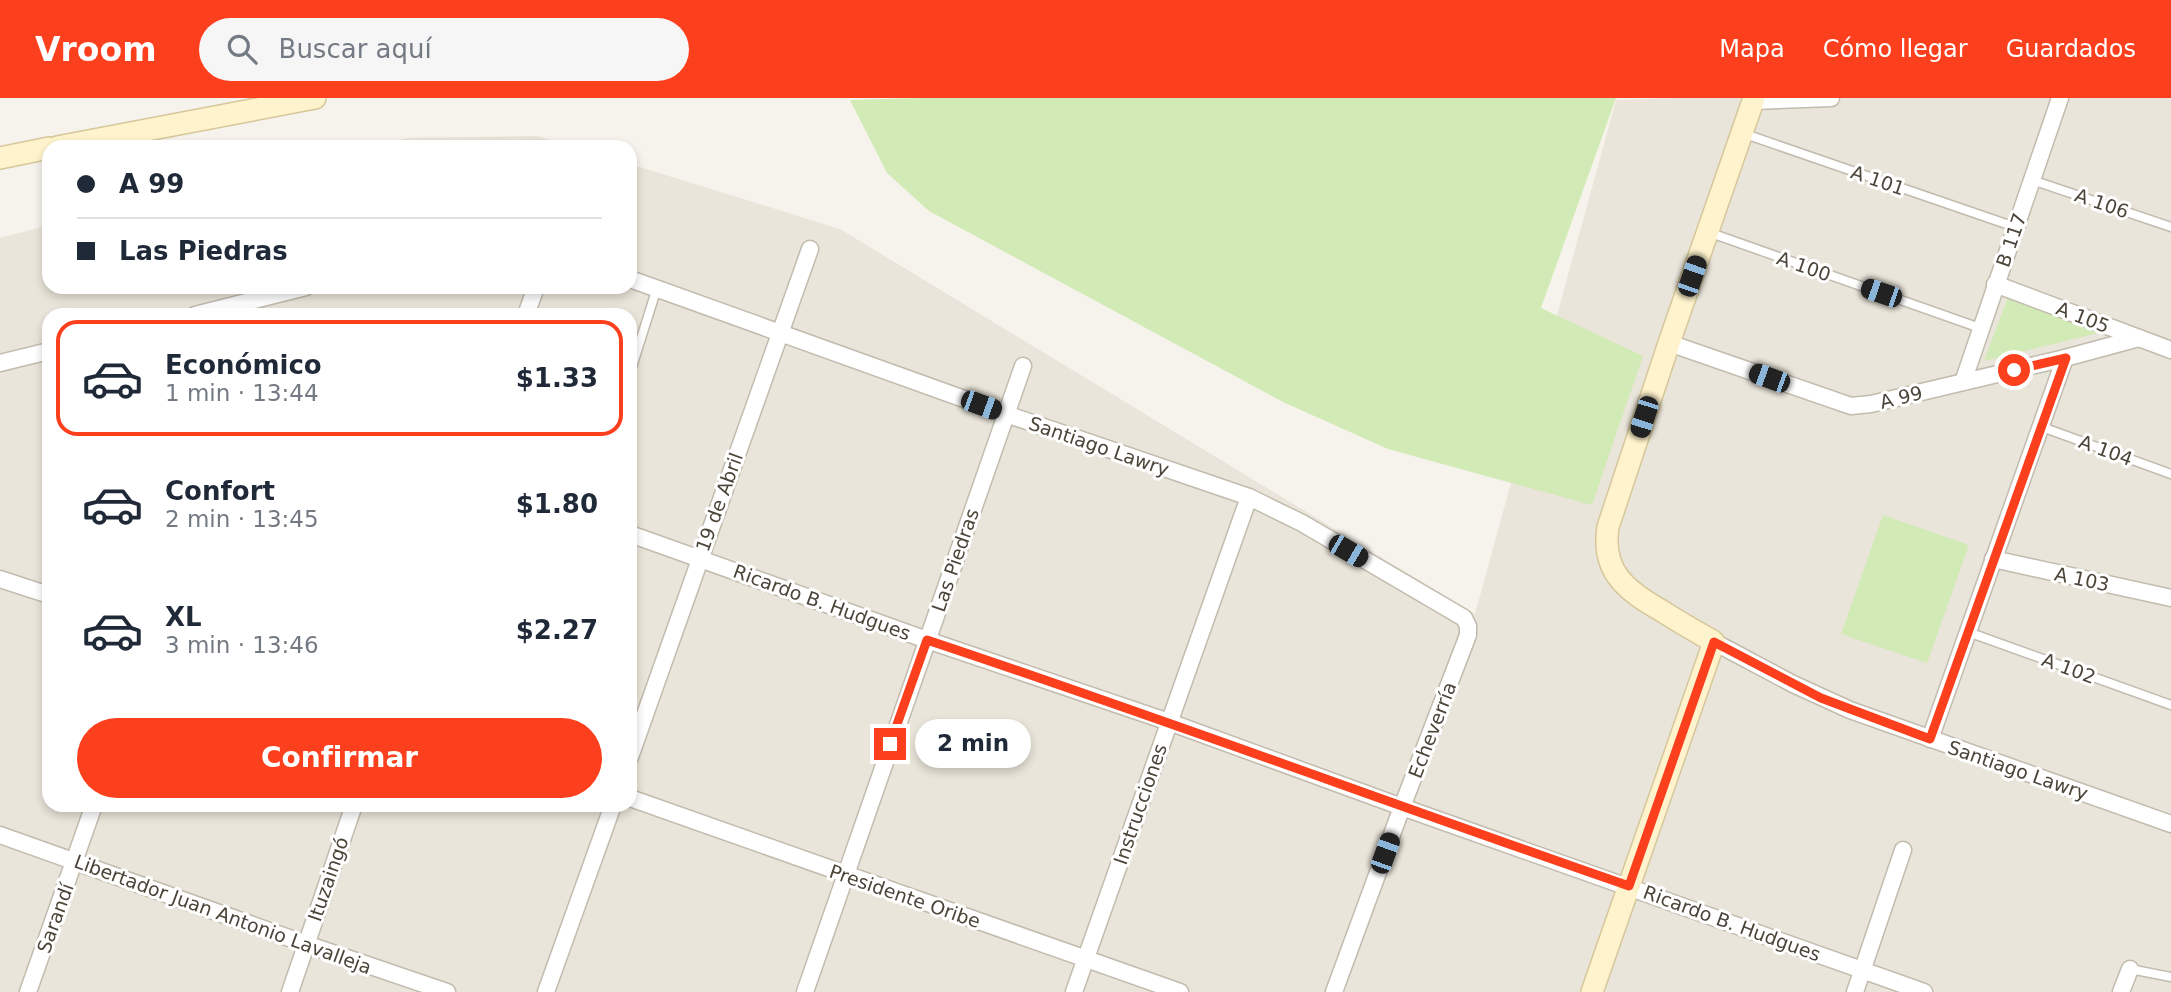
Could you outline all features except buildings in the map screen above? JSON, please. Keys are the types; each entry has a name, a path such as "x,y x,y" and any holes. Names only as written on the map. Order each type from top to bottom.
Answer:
{"street":[{"path":"94,140 315,98"},
{"path":"1592,992 1714,642 1644,601 1622,584 1612,567 1607,546 1611,515 1754,99 1831,98"},
{"name":"B 117","path":"1963,382 2060,98"},
{"path":"0,158 42,149"},
{"name":"19 de Abril","path":"637,737 810,249"},
{"name":"Santiago Lawry","path":"637,281 1006,414 1249,497 1285,514 1464,618 1468,626"},
{"name":"A 105","path":"1995,284 2171,350"},
{"path":"218,308 263,294"},
{"name":"A 99","path":"1668,343 1851,406 1871,404 2066,358 2139,338"},
{"path":"0,363 42,353"},
{"path":"1930,739 2066,358"},
{"name":"Las Piedras","path":"805,992 1023,366"},
{"name":"Instrucciones","path":"1074,992 1249,497"},
{"name":"Ricardo B. Hudgues","path":"637,536 927,640 1169,722 1924,992"},
{"name":"A 103","path":"1993,559 2171,598"},
{"path":"0,579 42,593"},
{"name":"Echeverría","path":"1335,992 1468,635 1468,626"},
{"name":"Santiago Lawry","path":"1714,642 1821,698 2171,824"},
{"name":"Presidente Oribe","path":"637,801 1180,992"},
{"name":"Sarandí","path":"28,992 92,812"},
{"name":"Ituzaingó","path":"290,992 352,812"},
{"path":"546,992 610,812"},
{"name":"Libertador Juan Antonio Lavalleja","path":"0,835 447,992"},
{"path":"1854,992 1903,850"},
{"path":"2121,992 2130,968"}],"lane":[{"name":"A 101","path":"1742,133 2015,227"},
{"name":"A 106","path":"2032,180 2171,227"},
{"name":"A 100","path":"1708,232 1980,328"},
{"path":"637,351 657,288"},
{"name":"A 104","path":"2042,427 2171,474"},
{"name":"A 102","path":"1968,632 2171,705"},
{"path":"2130,968 2171,977"}],"shaded area":[{"path":"2171,98 2171,992 0,992 0,238 42,227 42,294 637,294 637,166 840,229 1475,614 1616,100"},
{"path":"537,136 550,140 399,140"}],"green space":[{"path":"1616,98 1541,308 1643,356 1592,505 1388,449 1283,402 929,211 887,173 850,100"},
{"path":"2008,297 2106,331 1984,361"},
{"path":"1883,515 1969,545 1927,663 1841,634"}],"route":[{"path":"890,744 927,640 1169,722 1629,886 1714,642 1821,698 1930,739 2066,358 2014,370"}]}
